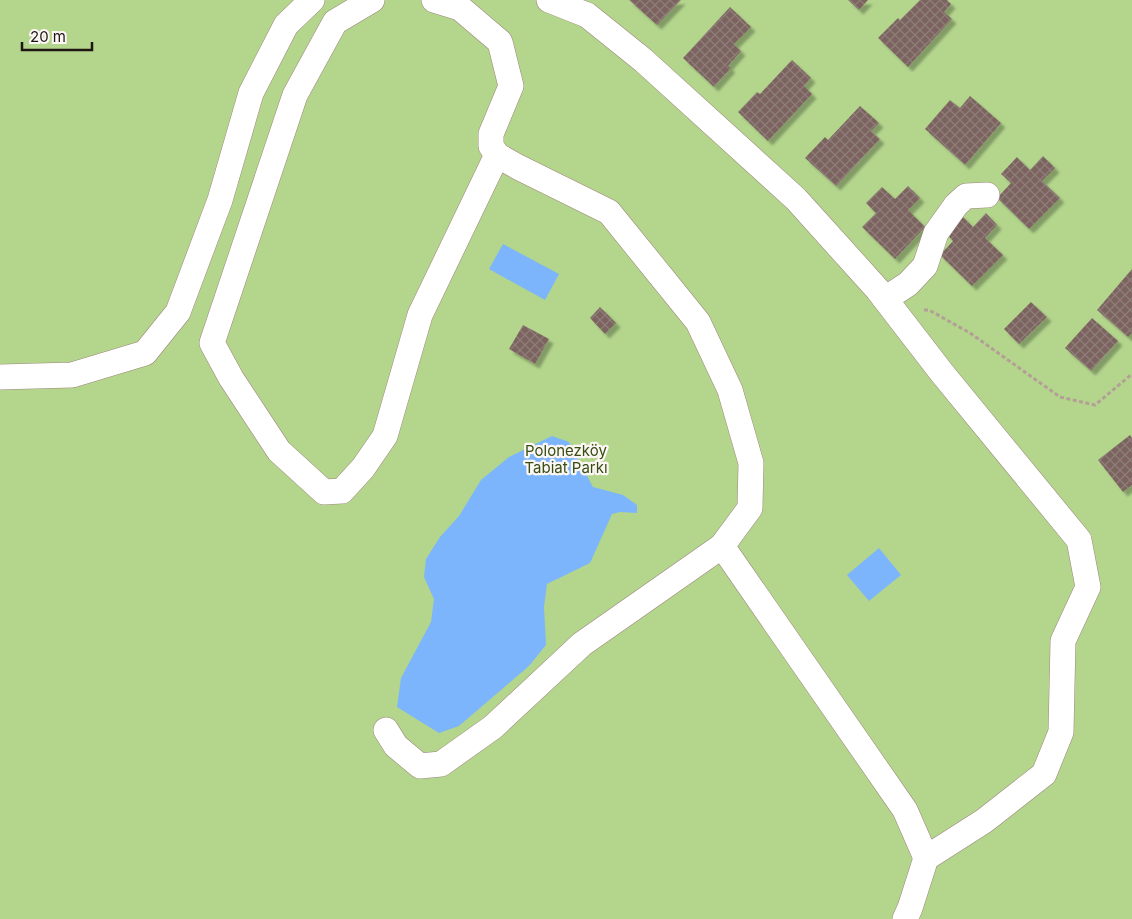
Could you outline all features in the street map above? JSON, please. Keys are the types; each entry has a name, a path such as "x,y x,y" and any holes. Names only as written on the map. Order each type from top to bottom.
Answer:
{"street":[{"path":"0,377 72,375 145,353 178,312 220,200 251,93 286,25 312,0"},
{"path":"372,0 335,22 295,95 212,342 231,378 279,451 324,492 342,491 363,468 384,436 420,315 496,155"},
{"path":"386,730 396,746 420,766 441,764 493,727 582,644 722,546 750,508 751,463 730,390 698,322 609,212 518,168 496,155 490,146 491,134 511,86 500,42 460,8 434,0"},
{"path":"549,0 587,15 643,60 796,199 889,304 1079,540 1088,588 1063,641 1061,732 1044,774 984,821 926,858 910,908 904,919"},
{"path":"889,304 925,266 936,233 956,205 966,196 987,195"},
{"path":"722,546 905,810 926,858"}],"path":[{"path":"889,304 929,310 970,333 1060,397 1095,405 1132,374"}],"green space":[{"name":"Polonezköy Tabiat Parkı","path":"0,0 1132,0 1132,919 0,919"}],"water":[{"path":"503,244 559,274 545,300 489,269"},
{"path":"552,436 569,442 593,487 623,495 637,505 637,513 620,512 612,514 590,563 547,584 544,607 546,645 529,666 459,726 439,733 397,707 401,678 431,622 434,599 424,577 426,559 440,537 459,516 481,480 509,457"},
{"path":"879,548 901,575 869,601 847,575"}],"building":[{"path":"629,0 681,0 657,25"},
{"path":"848,0 868,0 859,10"},
{"path":"920,0 947,0 951,4 944,12 952,19 908,67 878,38"},
{"path":"730,7 751,27 734,44 741,51 728,66 731,68 714,87 683,58"},
{"path":"792,60 811,78 804,86 812,94 768,141 738,112 757,92 760,94"},
{"path":"970,96 1001,123 965,165 925,129 950,100 960,108"},
{"path":"860,106 879,123 871,131 880,139 836,186 805,158 825,137 828,140"},
{"path":"1043,156 1055,168 1042,181 1060,198 1029,229 997,198 1011,183 1001,174 1017,157 1030,170"},
{"path":"908,186 920,198 908,210 925,227 895,259 862,227 876,213 866,203 882,187 895,199"},
{"path":"986,213 997,225 985,238 1003,255 972,286 940,255 953,241 944,231 960,214 973,227"},
{"path":"1132,269 1132,333 1128,337 1097,310"},
{"path":"1031,302 1047,317 1019,344 1004,329"},
{"path":"600,307 616,323 605,334 590,318"},
{"path":"1092,318 1118,341 1091,371 1065,348"},
{"path":"523,325 549,339 535,364 509,349"},
{"path":"1130,435 1132,438 1132,485 1123,492 1098,460"}]}
